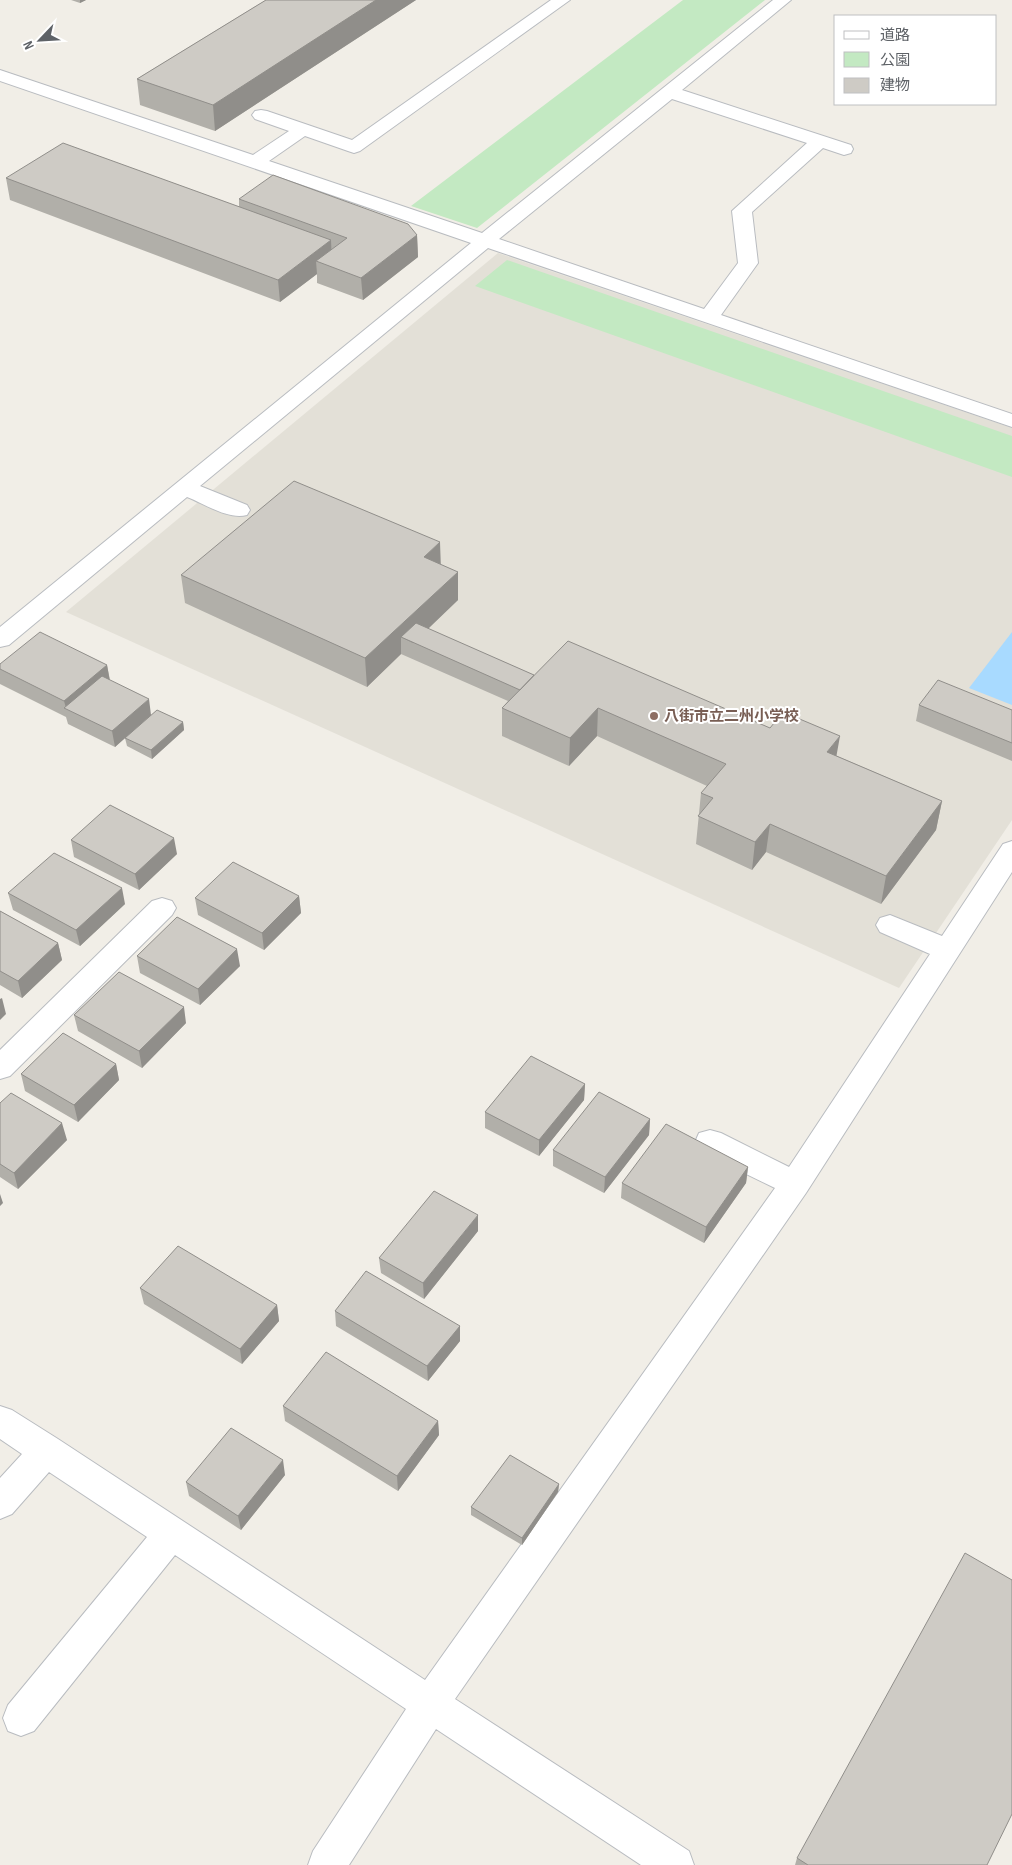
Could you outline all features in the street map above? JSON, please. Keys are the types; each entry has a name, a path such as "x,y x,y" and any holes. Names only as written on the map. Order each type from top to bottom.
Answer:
{"street":[{"path":"261,115 354,146 562,0"},
{"path":"0,639 485,241 783,0"},
{"path":"0,75 1012,421"},
{"path":"669,92 844,149"},
{"path":"255,162 303,129"},
{"path":"709,317 748,263 742,211 820,141"},
{"path":"185,488 239,510"},
{"path":"327,1865 431,1703 795,1184 1012,851"},
{"path":"0,1068 162,908"},
{"path":"890,925 947,950"},
{"path":"710,1142 795,1184"},
{"path":"0,1421 172,1532 675,1865"},
{"path":"0,1503 46,1450"},
{"path":"21,1718 172,1532"}],"shaded area":[{"name":"八街市立二州小学校","path":"498,253 1012,428 1012,820 899,988 66,612"}],"green space":[{"path":"683,0 765,0 477,228 411,206"},
{"path":"507,260 1012,436 1012,477 475,286"}],"water":[{"path":"1012,632 1012,705 969,688"}],"building":[{"path":"266,0 376,0 213,105 137,79"},
{"path":"63,143 331,240 278,280 6,178"},
{"path":"273,175 408,224 417,235 361,278 316,261 347,238 239,199"},
{"path":"294,481 440,542 424,557 458,572 365,658 181,575"},
{"path":"416,623 534,675 520,690 401,637"},
{"path":"40,632 107,665 64,701 0,669 0,664"},
{"path":"568,641 770,728 783,712 840,736 827,752 942,801 886,876 770,824 755,842 698,816 713,798 701,793 726,764 598,708 570,738 502,708"},
{"path":"102,676 149,699 112,731 64,708"},
{"path":"938,680 1012,710 1012,743 919,705"},
{"path":"157,710 183,722 151,750 125,738"},
{"path":"110,805 174,838 135,874 71,840"},
{"path":"54,853 122,888 76,930 8,893"},
{"path":"233,862 299,896 262,933 195,898"},
{"path":"0,911 58,943 18,981 0,971"},
{"path":"177,917 237,949 198,989 137,956"},
{"path":"119,972 184,1007 139,1051 74,1015"},
{"path":"63,1033 116,1064 74,1105 21,1074"},
{"path":"531,1056 585,1084 539,1140 485,1112"},
{"path":"599,1092 650,1119 605,1177 553,1150"},
{"path":"11,1093 62,1123 14,1173 0,1164 0,1103"},
{"path":"666,1124 748,1167 706,1227 622,1183"},
{"path":"434,1191 478,1215 423,1283 379,1258"},
{"path":"178,1246 277,1305 240,1349 140,1288"},
{"path":"366,1271 460,1326 427,1366 335,1311"},
{"path":"326,1352 438,1421 397,1476 283,1406"},
{"path":"231,1428 283,1460 238,1516 186,1482"},
{"path":"510,1455 559,1484 522,1538 471,1507"},
{"path":"965,1553 1012,1580 1012,1814 987,1865 808,1865 797,1858"}],"place":[{"name":"八街市立二州小学校","path":"654,716"}]}
